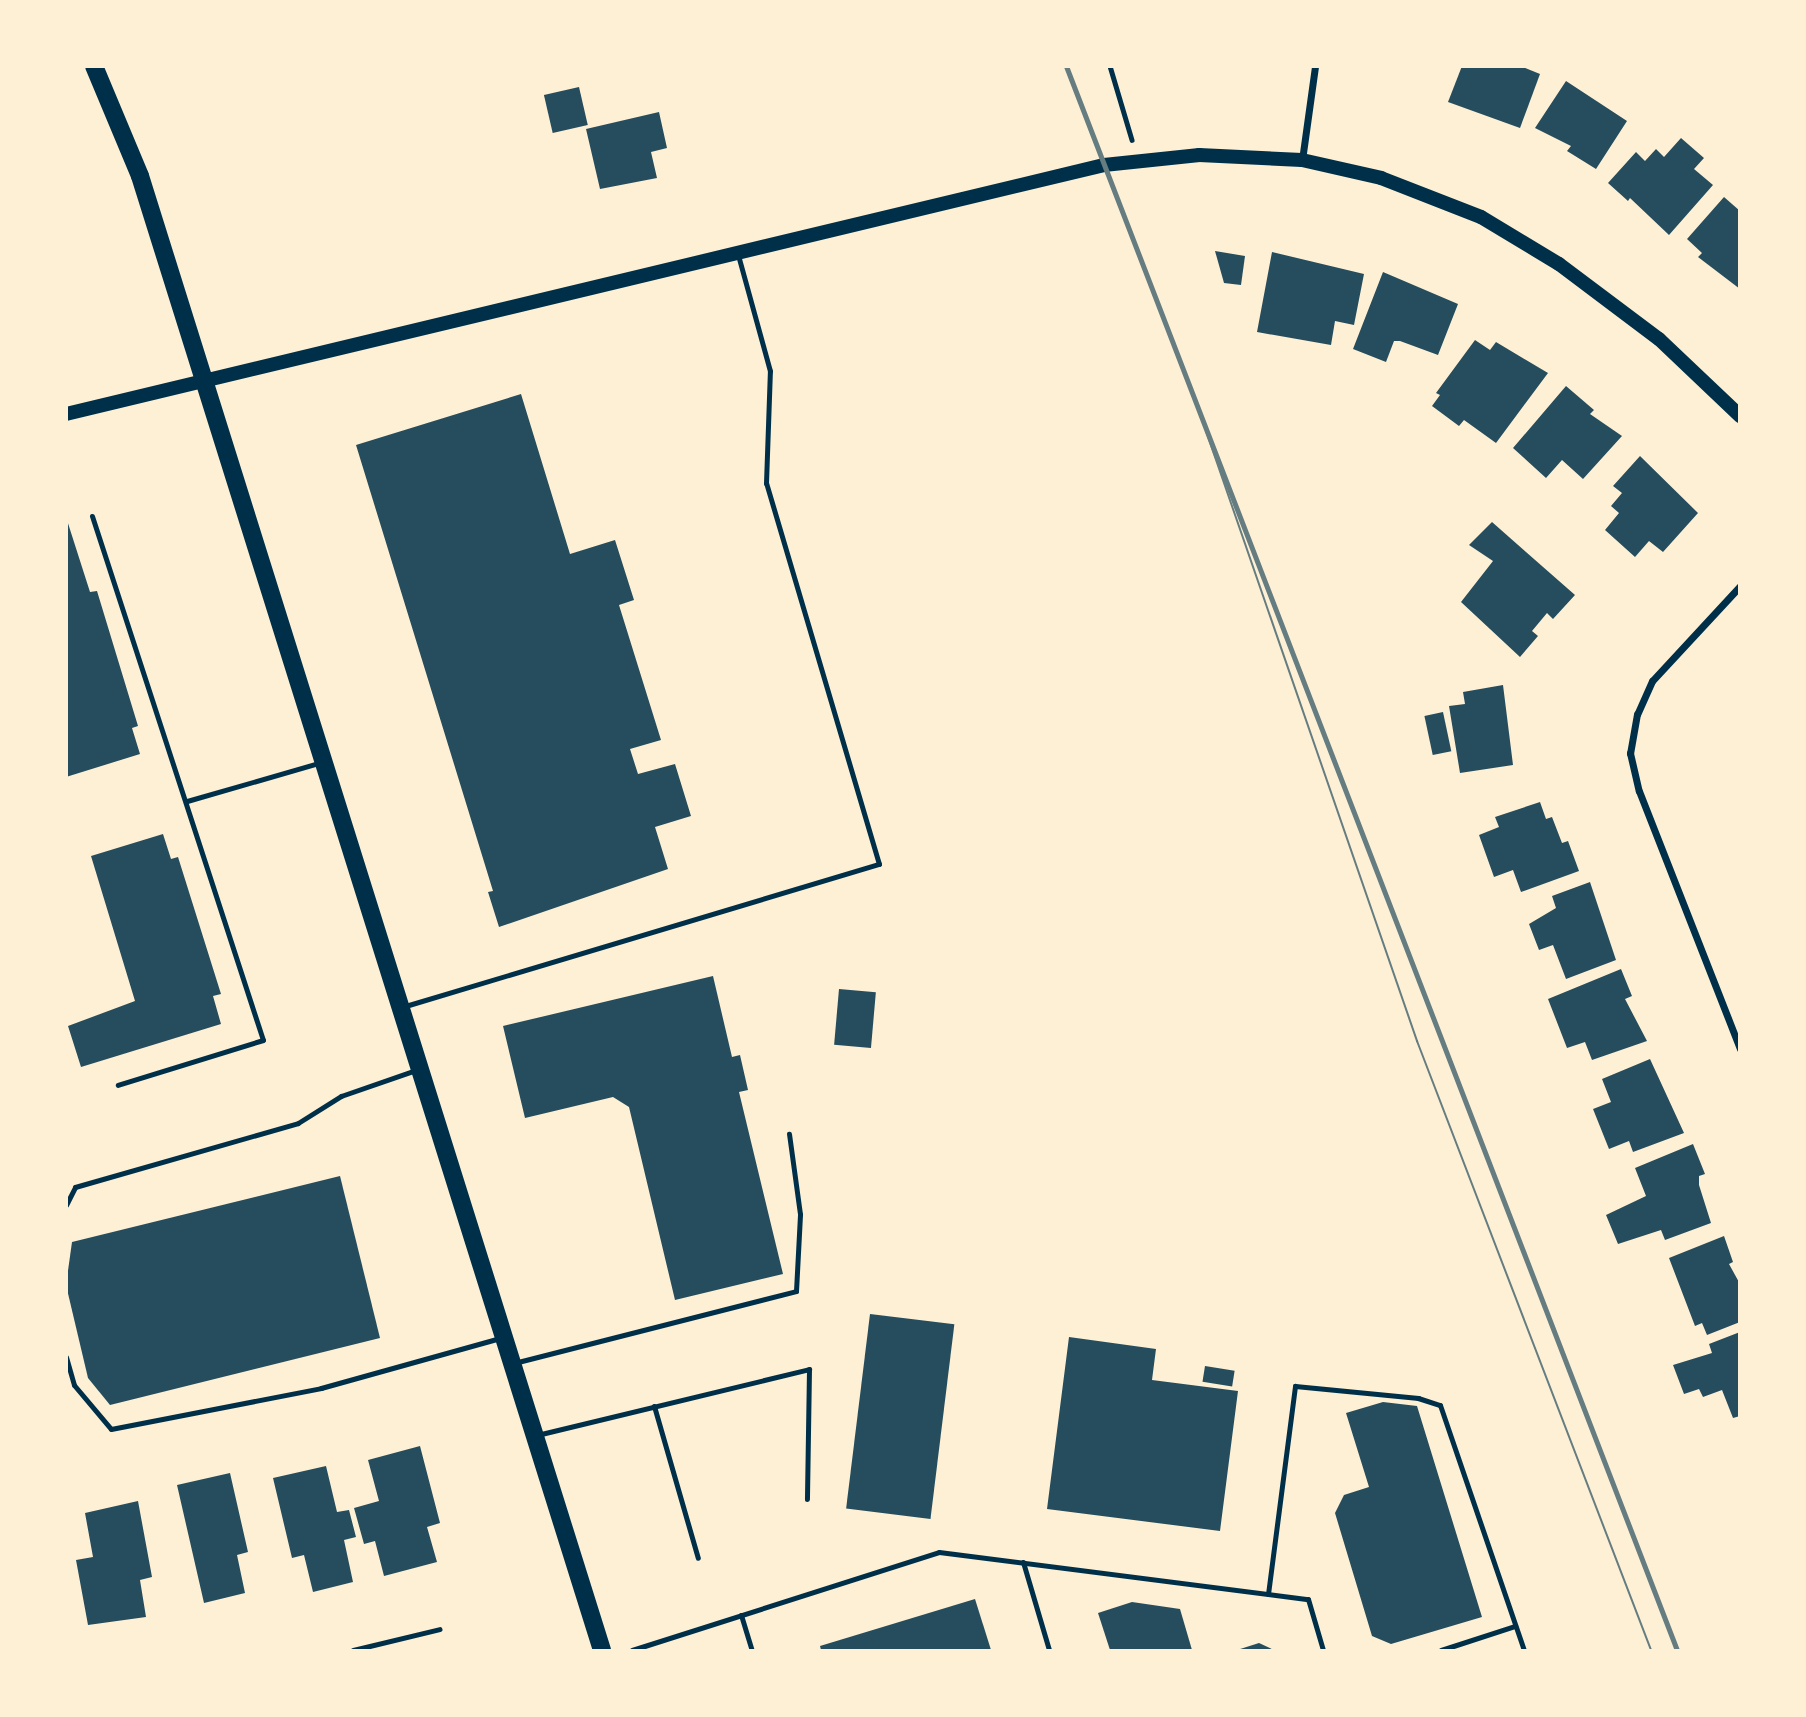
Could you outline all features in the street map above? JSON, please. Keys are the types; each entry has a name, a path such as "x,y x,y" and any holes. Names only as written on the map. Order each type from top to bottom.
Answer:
{"main road":[{"path":"94,66 140,176 601,1650"},
{"path":"66,414 867,225 1104,165 1199,155 1302,160 1381,178 1481,218 1559,264 1659,339 1740,416"}],"street":[{"path":"1302,160 1315,66"},
{"path":"1740,586 1652,681 1637,714 1630,754 1639,791 1740,1049"}],"lane":[{"path":"400,1008 879,864 766,483 770,371 738,255"},
{"path":"92,516 263,1040 118,1085"},
{"path":"187,801 323,762"},
{"path":"66,1205 75,1187 298,1123 341,1096 419,1069"},
{"path":"511,1364 796,1291 800,1214 789,1134"},
{"path":"66,1357 74,1385 111,1429 321,1388 503,1337"},
{"path":"534,1436 809,1369 807,1500"},
{"path":"1268,1594 1295,1386 1418,1398 1440,1405 1524,1650"},
{"path":"654,1406 698,1558"},
{"path":"632,1650 939,1552 1307,1599 1323,1650"},
{"path":"1023,1562 1049,1650"},
{"path":"741,1615 752,1650"},
{"path":"1441,1650 1515,1626"},
{"path":"353,1650 440,1629"}],"path":[{"path":"1110,66 1138,161"}],"building":[{"path":"1462,66 1520,66 1540,74 1520,128 1448,102"},
{"path":"1566,81 1627,121 1596,169 1567,151 1571,146 1535,128"},
{"path":"579,87 588,125 553,133 544,95"},
{"path":"659,112 667,148 651,152 657,178 600,189 586,129"},
{"path":"1681,138 1704,158 1694,169 1713,185 1669,235 1630,198 1628,201 1608,183 1636,152 1645,161 1656,149 1664,157"},
{"path":"1724,197 1740,211 1740,289 1698,257 1702,253 1687,239"},
{"path":"1215,251 1245,256 1241,285 1224,283"},
{"path":"1272,252 1364,274 1354,325 1335,321 1331,345 1257,332"},
{"path":"1383,272 1458,304 1438,355 1400,341 1394,341 1386,362 1353,349"},
{"path":"1475,340 1490,350 1496,342 1548,373 1496,443 1464,420 1459,426 1432,406 1440,395 1436,393"},
{"path":"1566,386 1594,410 1590,414 1622,436 1583,479 1562,460 1546,478 1513,448"},
{"path":"521,394 570,554 615,540 634,600 619,605 661,740 630,749 638,774 675,764 691,816 655,827 668,869 499,927 488,892 493,891 356,445"},
{"path":"1640,456 1698,513 1663,552 1649,541 1635,557 1605,530 1619,513 1611,506 1622,493 1613,486"},
{"path":"66,517 90,592 97,591 138,726 132,728 140,754 66,777"},
{"path":"1492,522 1575,595 1553,619 1547,613 1532,631 1538,636 1520,657 1461,602 1493,561 1469,545"},
{"path":"1503,685 1513,765 1460,773 1449,706 1465,704 1463,692"},
{"path":"1443,712 1451,751 1433,755 1424,716"},
{"path":"1540,802 1546,819 1552,817 1562,843 1568,841 1579,871 1521,892 1513,870 1494,877 1479,835 1499,827 1495,817"},
{"path":"163,834 171,859 178,857 221,994 213,996 221,1024 81,1067 68,1026 135,1001 91,856"},
{"path":"1590,882 1616,960 1566,979 1553,945 1539,950 1529,924 1556,908 1552,896"},
{"path":"1621,969 1632,996 1625,999 1647,1041 1592,1060 1585,1042 1567,1048 1548,999"},
{"path":"713,976 732,1057 740,1055 748,1090 739,1092 783,1274 675,1300 629,1107 613,1097 525,1118 503,1026"},
{"path":"839,989 876,992 871,1048 834,1045"},
{"path":"1650,1059 1684,1133 1633,1152 1629,1141 1609,1149 1593,1109 1611,1102 1602,1079"},
{"path":"1693,1144 1705,1174 1699,1176 1699,1185 1711,1223 1665,1240 1661,1230 1618,1244 1606,1215 1646,1196 1635,1168"},
{"path":"340,1176 380,1338 110,1405 88,1378 66,1285 72,1242"},
{"path":"1724,1236 1733,1262 1729,1264 1740,1284 1740,1322 1707,1335 1702,1323 1695,1326 1669,1258"},
{"path":"870,1314 954,1324 930,1519 846,1509"},
{"path":"1740,1332 1740,1416 1733,1418 1722,1390 1703,1397 1699,1389 1684,1394 1673,1365 1712,1353 1709,1344"},
{"path":"1069,1337 1156,1349 1152,1380 1238,1391 1220,1531 1047,1509"},
{"path":"1205,1366 1235,1371 1232,1386 1202,1382"},
{"path":"1383,1402 1417,1406 1482,1617 1391,1644 1372,1636 1335,1513 1344,1495 1369,1487 1346,1413"},
{"path":"420,1446 440,1523 427,1527 437,1562 384,1576 375,1541 364,1544 354,1508 379,1501 368,1460"},
{"path":"326,1466 337,1512 349,1510 356,1537 344,1540 353,1582 313,1592 304,1555 292,1558 273,1478"},
{"path":"230,1473 248,1552 237,1555 245,1593 204,1603 177,1485"},
{"path":"138,1501 152,1577 140,1580 146,1617 88,1625 76,1560 93,1557 85,1513"},
{"path":"975,1599 991,1650 821,1650 820,1646"},
{"path":"1132,1602 1180,1609 1192,1650 1110,1650 1098,1613"},
{"path":"1259,1643 1274,1650 1237,1650"}],"tram line":[{"path":"1205,428 1417,1041 1651,1650"}],"railway":[{"path":"1066,66 1677,1650"}]}
